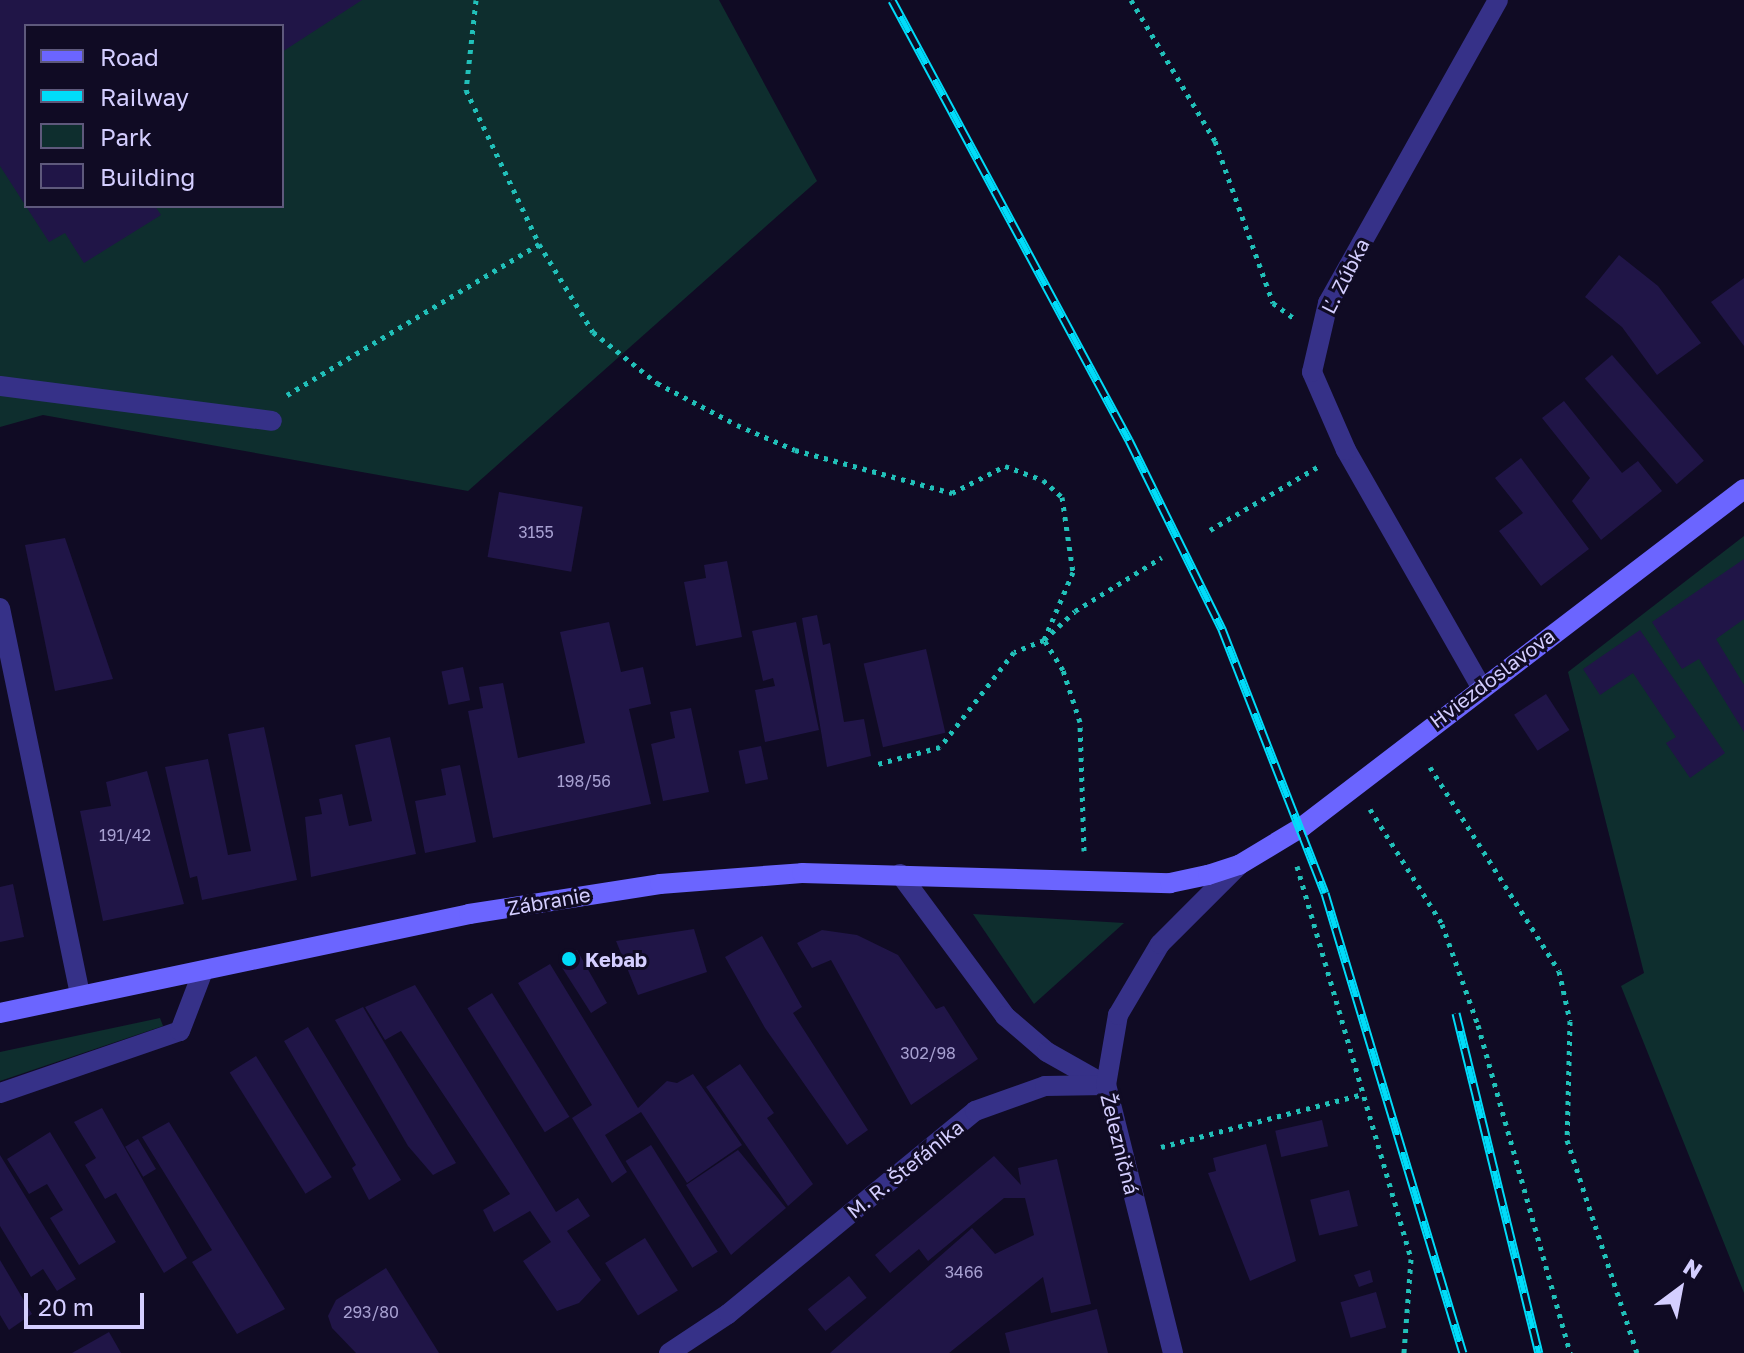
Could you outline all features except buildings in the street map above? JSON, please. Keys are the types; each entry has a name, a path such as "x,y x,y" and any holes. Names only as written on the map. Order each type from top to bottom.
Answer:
{"main road":[{"name":"Hviezdoslavova","path":"1086,879 1170,883 1239,865 1355,785 1480,685 1744,489"},
{"name":"Zábranie","path":"0,1013 580,895 736,877 900,874 1086,879"}],"street":[{"name":"Ľ. Zúbka","path":"1480,685 1346,450 1312,372 1319,330 1328,303 1498,0"},
{"path":"0,386 272,421"},
{"path":"0,608 80,996"},
{"path":"1106,1085 1118,1015 1160,944 1239,865"},
{"name":"Železničná","path":"900,874 1005,1016 1047,1052 1106,1085 1174,1353"},
{"path":"0,1093 180,1031 203,971"},
{"name":"M. R. Štefánika","path":"669,1353 728,1314 975,1111 1045,1086 1106,1085"}],"path":[{"path":"476,0 466,90 539,244 593,332 657,383 737,425 795,450 952,493 1005,466 1043,480 1062,497 1073,572 1044,640"},
{"path":"1131,0 1215,141 1273,303 1319,330"},
{"path":"272,421 272,404 539,244"},
{"path":"1210,530 1346,450"},
{"path":"874,765 940,747 1014,652 1044,640 1075,611 1162,557"},
{"path":"1044,640 1063,670 1080,722 1086,879"},
{"path":"1412,739 1559,971 1570,1021 1567,1140 1637,1353"},
{"path":"1355,785 1442,924 1478,1025 1570,1353"},
{"path":"1297,866 1411,1259 1404,1353"},
{"path":"1161,1147 1363,1094"}],"green space":[{"path":"0,0 719,0 817,181 468,491 43,415 0,427"},
{"path":"1744,536 1744,1293 1621,986 1644,973 1568,672"},
{"path":"973,914 1124,923 1034,1004"},
{"path":"160,1018 163,1026 0,1081 0,1052"}],"railway":[{"path":"892,0 1129,440 1222,629 1325,893 1463,1353"},
{"path":"1456,1013 1539,1353"}],"place":[{"name":"Kebab","path":"569,959"}]}
